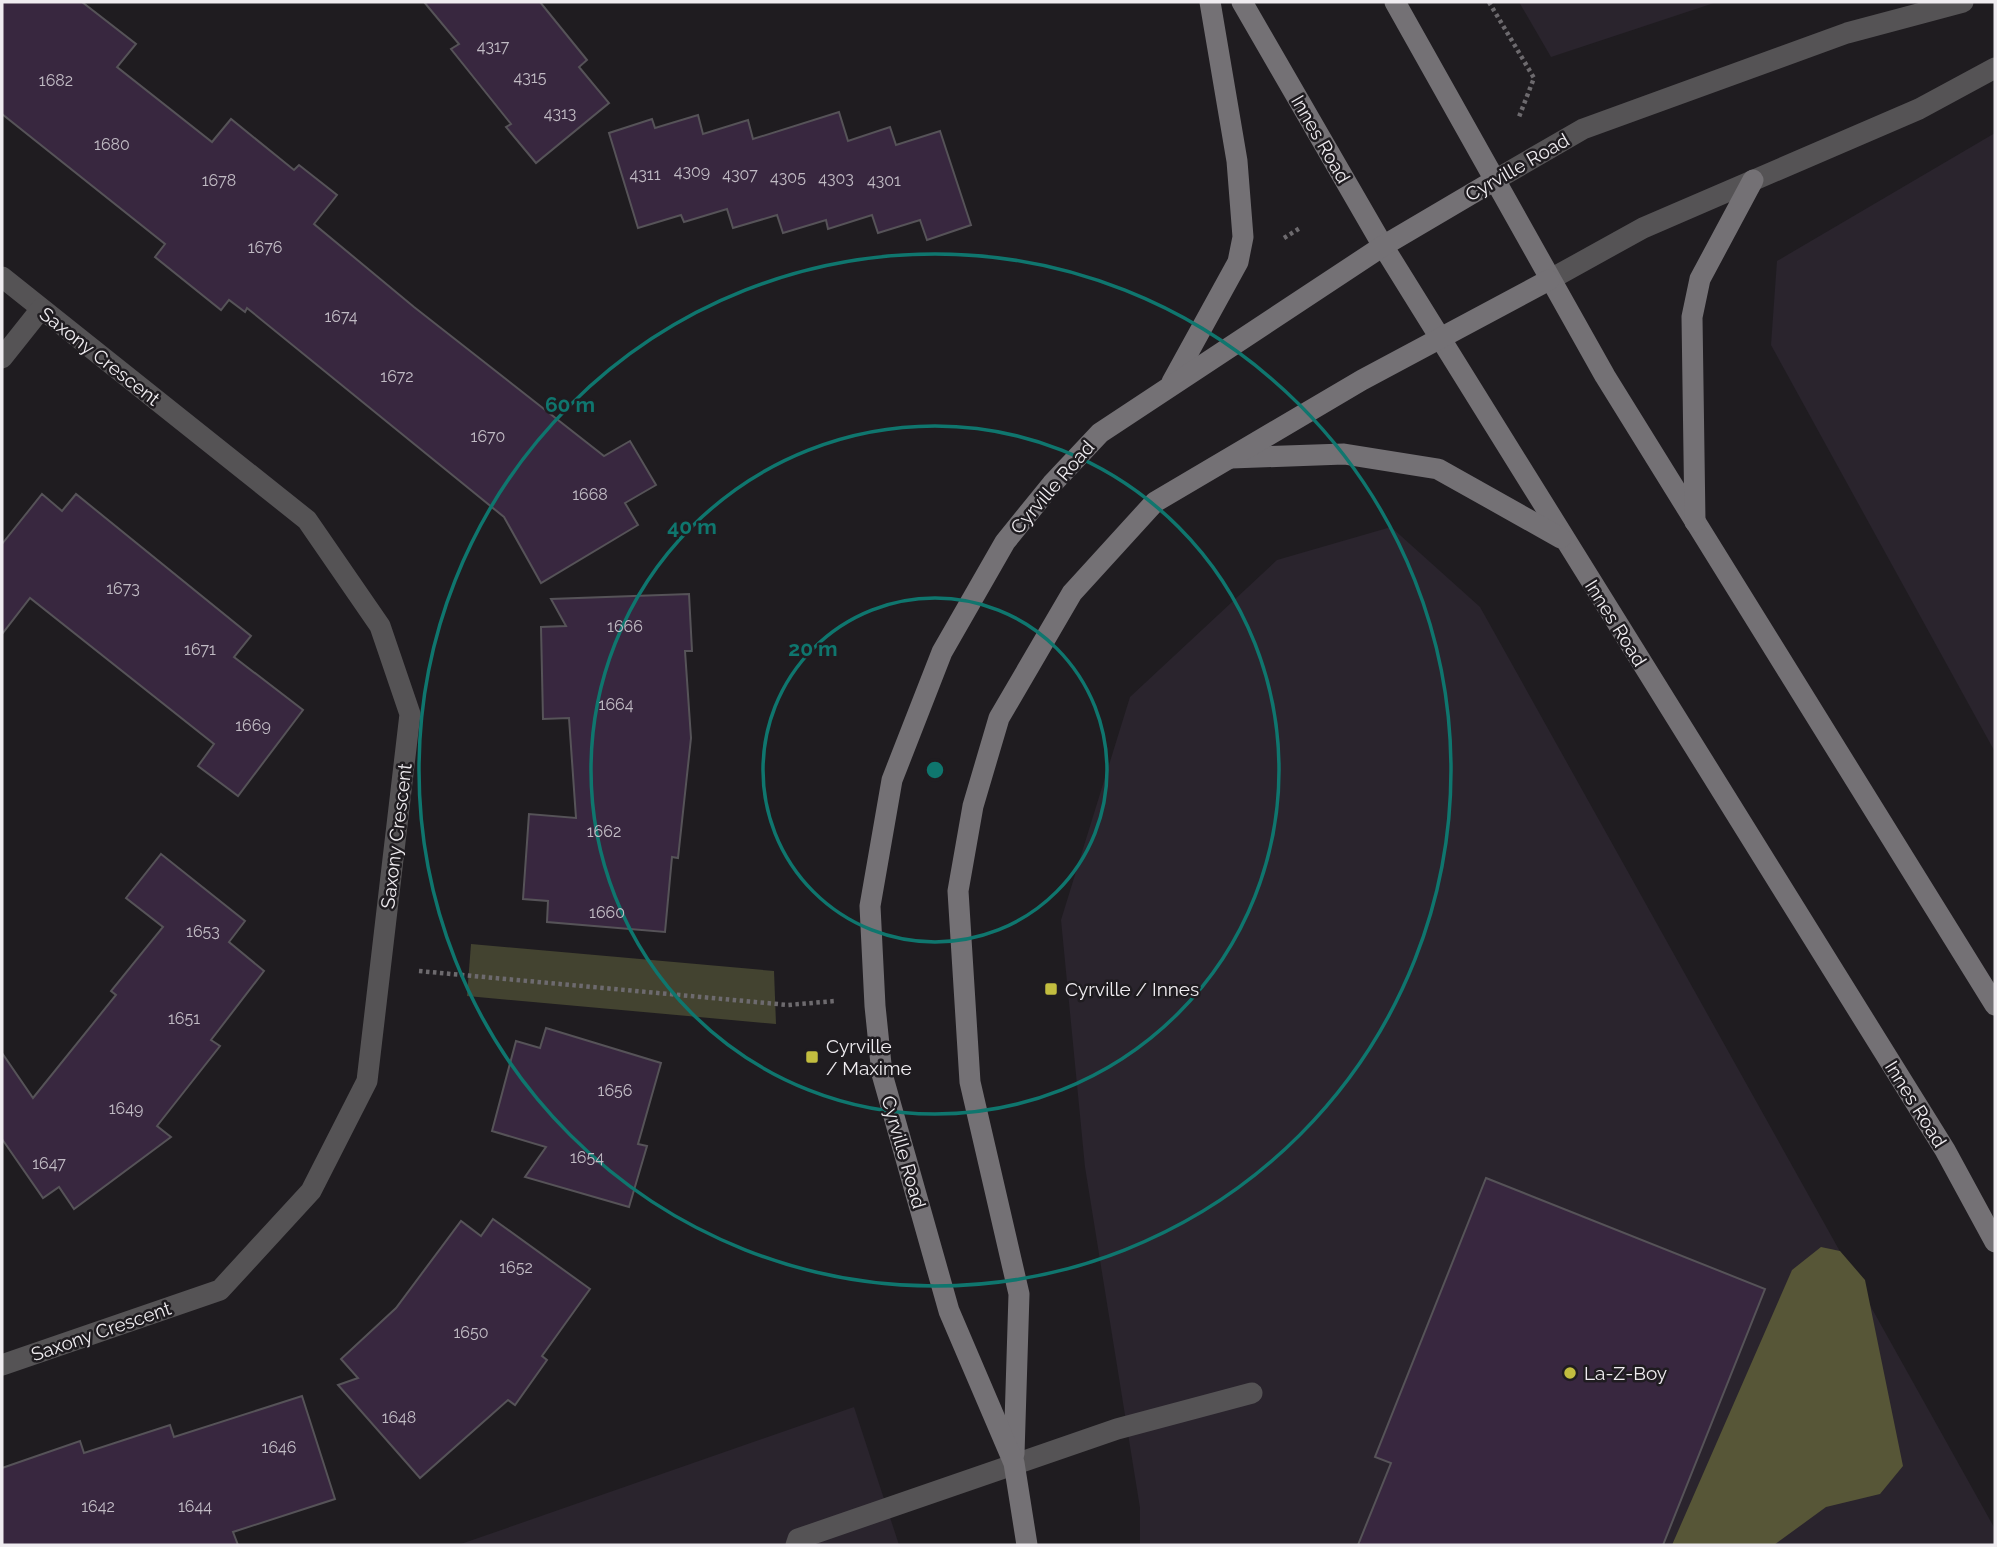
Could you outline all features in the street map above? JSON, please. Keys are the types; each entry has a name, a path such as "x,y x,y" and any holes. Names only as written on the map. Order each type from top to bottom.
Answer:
{"main road":[{"path":"1171,384 1238,262 1243,237 1237,161 1210,2"},
{"name":"Innes Road","path":"1242,2 1383,246 1945,1150 1995,1242"},
{"path":"1395,2 1549,280 1695,524 1995,1005"},
{"name":"Cyrville Road","path":"1014,1463 949,1311 882,1074 875,1006 870,906 892,780 942,652 1005,542 1052,484 1100,433 1383,246 1495,180"},
{"path":"1695,524 1692,317 1700,279 1754,180"},
{"name":"Cyrville Road","path":"1027,1545 1014,1463 1018,1294 971,1082 958,891 973,806 999,718 1072,593 1155,502 1362,380 1549,280"},
{"path":"1229,458 1344,454 1438,469 1563,539"}],"street":[{"name":"Cyrville Road","path":"1495,180 1583,129 1847,33 1963,2"},
{"name":"Cyrville Road","path":"1549,280 1643,228 1919,109 1995,68"},
{"name":"Saxony Crescent","path":"2,277 307,520 380,626 410,714 367,1081 311,1191 220,1290 2,1364"},
{"path":"2,358 41,309"},
{"path":"796,1545 798,1539 1014,1463 1117,1429 1252,1393"}],"path":[{"path":"1489,2 1534,78 1495,180"},
{"path":"1285,249 1280,240 1300,228"},
{"path":"381,967 788,1005 827,1000 875,1006"}],"shaded area":[{"path":"1519,2 1717,2 1551,57"},
{"path":"1995,133 1995,752 1771,345 1777,261"},
{"path":"1391,527 1480,607 1995,1529 1995,1545 1140,1545 1140,1508 1085,1167 1061,920 1130,697 1277,560"},
{"path":"1821,1247 1840,1251 1865,1280 1903,1466 1880,1494 1826,1507 1774,1545 1672,1545 1792,1270"},
{"path":"854,1407 899,1545 458,1545"}],"green space":[{"path":"471,944 774,971 776,1024 467,996"}],"building":[{"path":"2,2 82,2 136,44 117,67 212,142 231,119 294,170 299,165 337,195 314,224 414,307 604,456 630,441 656,485 625,503 638,525 541,583 504,517 247,308 245,312 229,300 221,310 155,257 165,244 2,114"},
{"path":"424,2 540,2 587,60 579,67 609,103 536,163 506,127 511,124 451,49 459,44"},
{"path":"839,112 848,141 890,127 896,145 940,131 971,225 927,240 920,220 878,233 872,215 828,229 826,220 783,233 777,215 733,228 727,209 684,222 681,215 638,228 609,133 652,119 655,128 698,115 703,134 748,120 753,139"},
{"path":"42,494 62,511 76,494 251,636 234,657 303,710 238,796 198,766 214,744 30,598 2,634 2,544"},
{"path":"689,594 692,651 685,651 691,738 678,858 672,857 665,932 547,922 548,901 523,899 529,814 576,818 569,718 543,719 541,627 566,626 551,599"},
{"path":"161,854 245,921 229,942 264,971 211,1040 220,1046 157,1126 171,1137 74,1209 59,1187 43,1198 2,1139 2,1053 33,1098 116,995 111,991 163,927 126,898"},
{"path":"546,1028 661,1063 638,1144 647,1146 629,1207 525,1177 546,1147 492,1131 516,1041 540,1048"},
{"name":"La-Z-Boy","path":"1486,1178 1765,1289 1663,1545 1358,1545 1391,1463 1375,1457"},
{"path":"493,1219 590,1289 542,1356 547,1360 515,1405 508,1400 420,1478 338,1385 358,1378 341,1359 396,1308 461,1221 481,1236"},
{"path":"302,1396 335,1499 233,1532 238,1545 2,1545 2,1468 80,1441 84,1453 170,1425 174,1437"}],"place":[{"name":"Cyrville / Innes","path":"1051,989"},
{"name":"Cyrville / Maxime","path":"812,1057"},
{"name":"La-Z-Boy","path":"1570,1373"}]}
